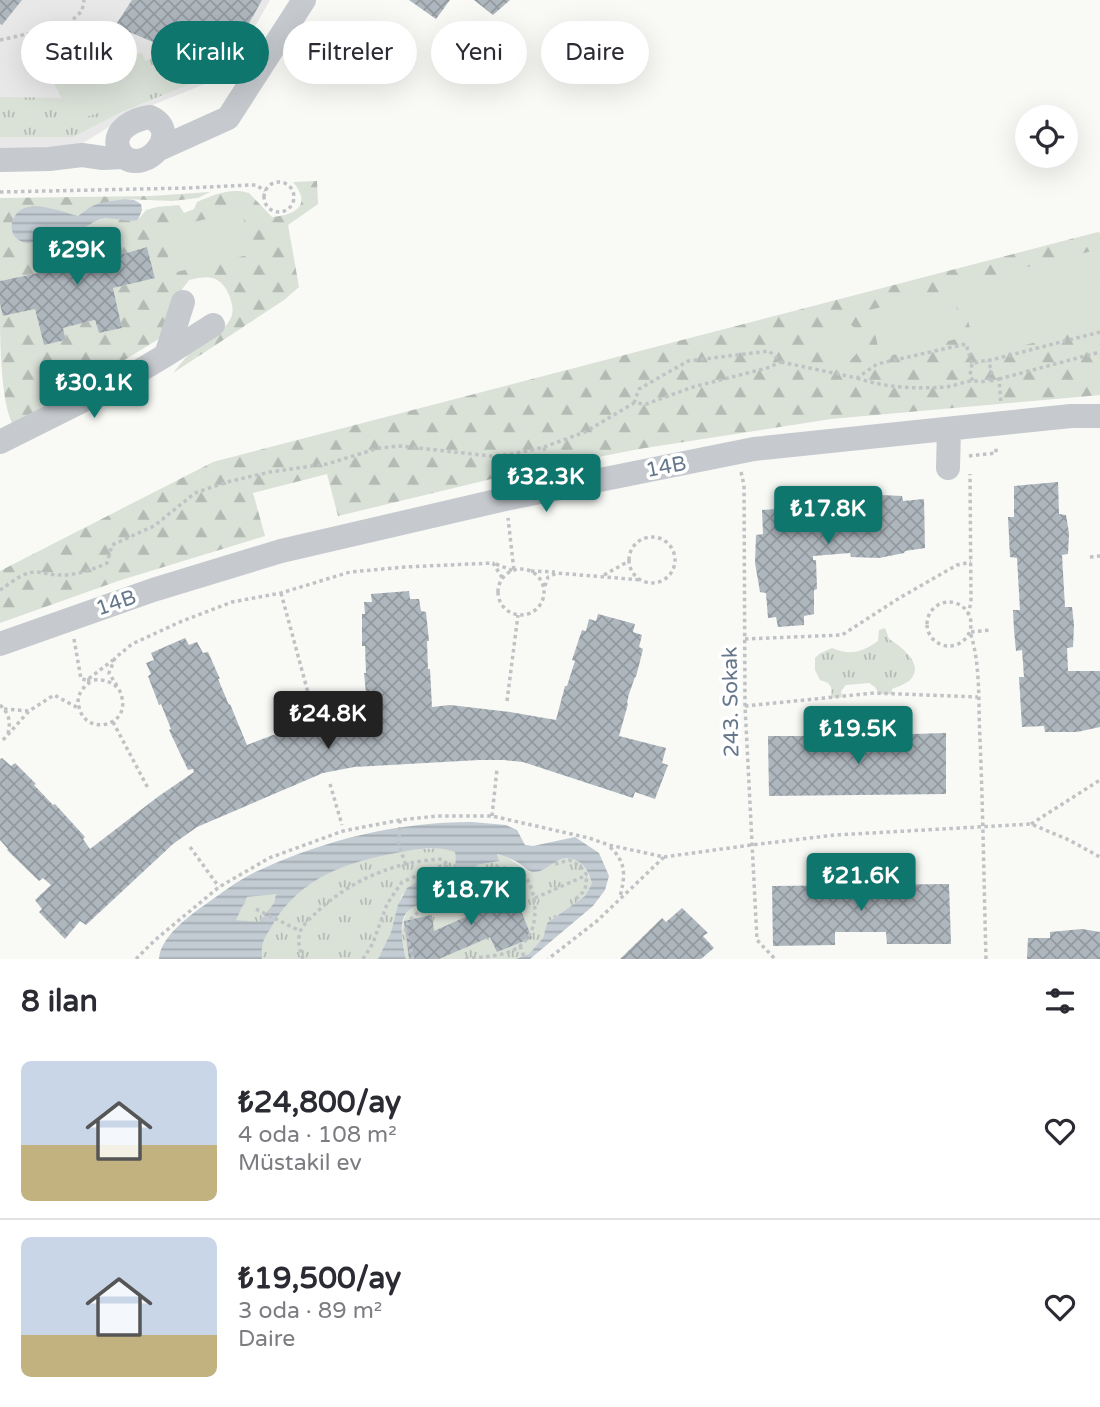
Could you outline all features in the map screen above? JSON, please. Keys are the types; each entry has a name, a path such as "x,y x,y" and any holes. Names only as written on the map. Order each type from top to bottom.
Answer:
{"street":[{"path":"157,150 228,118 304,0"},
{"path":"150,117 159,123 163,132 161,145 153,155 131,160 122,146 125,126 137,119 150,117"},
{"path":"159,123 228,118"},
{"path":"0,160 82,155 99,143 122,146"},
{"path":"166,355 183,302"},
{"path":"0,442 124,380 213,325"},
{"name":"14B","path":"0,644 153,590 281,551 552,489 754,449 1072,416 1100,416"},
{"path":"949,429 959,468"}],"path":[{"path":"0,40 68,25 82,11 85,0"},
{"path":"283,182 290,186 294,200 290,208 283,212 275,211 268,207 264,200 265,191 269,185 283,182"},
{"path":"0,192 250,185 256,185 265,191"},
{"path":"972,364 1100,332"},
{"path":"858,378 877,364 966,344 972,364 970,374 973,381"},
{"path":"634,403 639,389 688,361 769,351 781,362 858,378 877,385 924,388 973,381 981,383 1100,352"},
{"path":"987,361 992,368 992,376 988,381"},
{"path":"0,590 31,572 65,575 99,567 107,563 112,545 154,526 195,493 227,482 270,472 327,464 379,447 400,446 491,456 512,454 544,447 585,432 634,403 646,404 693,387 781,362"},
{"path":"969,455 996,453 999,379"},
{"path":"544,447 552,489"},
{"name":"243. Sokak","path":"754,449 756,467 740,472 744,485 745,706 757,940 775,959"},
{"path":"959,468 971,562 971,602 968,615"},
{"path":"505,499 514,571"},
{"path":"87,680 132,645 180,622 232,602 281,593 350,572 493,563 514,571 603,576 649,583 665,579 674,565 671,548 659,538 645,538 630,553 631,569 641,580"},
{"path":"1090,556 1100,556"},
{"path":"603,576 629,561"},
{"path":"745,639 842,635 957,565 971,562"},
{"path":"493,563 503,579"},
{"path":"514,571 503,579 499,593 505,608 518,615 527,615 534,611 544,597 541,580 529,571"},
{"path":"544,589 548,578 557,573"},
{"path":"281,593 313,711"},
{"path":"939,604 960,604 968,615 972,623 970,632 959,645 943,646 935,642 926,629 928,614 939,604"},
{"path":"507,701 518,615"},
{"path":"71,618 81,679 103,680 117,687"},
{"path":"970,632 991,630"},
{"path":"970,632 975,647 978,697 986,959"},
{"path":"87,680 89,683 79,694 78,701 82,716 95,725 113,722 119,718 124,702 109,673 115,658"},
{"path":"745,706 874,693 978,697"},
{"path":"2,741 29,711 54,695 79,709"},
{"path":"0,705 9,716 10,725 2,741"},
{"path":"5,709 29,711"},
{"path":"113,722 149,790"},
{"path":"492,816 497,769"},
{"path":"1031,824 1100,780"},
{"path":"330,784 342,825"},
{"path":"136,959 219,887 269,858 343,831 437,816 492,816 664,857 880,832 1031,824 1100,857"},
{"path":"400,820 399,844 405,863"},
{"path":"609,845 618,854 623,866 620,899"},
{"path":"190,848 219,887"},
{"path":"548,959 597,920 664,857"},
{"path":"303,959 299,946 300,931 333,897 387,869 405,863 442,859 450,867"},
{"path":"555,864 569,860 579,865 587,875 585,890 575,900"},
{"path":"363,959 373,943 387,904 402,882 443,865 478,879"},
{"path":"413,959 404,928 418,911 468,895 476,886 482,872 491,867 517,869 524,876 535,898 531,932 520,946 502,954 464,959"},
{"path":"535,898 587,875"},
{"path":"256,909 300,931"},
{"path":"520,946 525,959"},
{"path":"142,959 146,949"}],"shaded area":[{"path":"0,0 270,0 258,21 151,21 151,84 205,84 130,114 70,151 0,153"},
{"path":"125,199 141,204 138,220 101,219 72,232 52,227 30,243 20,241 12,232 15,215 25,208 45,207 78,216 100,203"},
{"path":"444,823 506,825 517,830 525,845 533,846 575,837 599,853 609,876 605,890 593,906 530,959 516,959 529,954 543,938 547,923 585,896 592,884 586,869 573,859 561,859 542,870 532,872 514,860 497,854 499,861 477,865 465,893 413,907 406,913 402,923 402,938 406,959 378,959 407,888 422,879 451,876 455,868 455,852 433,848 411,850 359,861 311,884 284,908 273,924 265,937 262,959 159,959 170,935 184,920 253,873 311,849 363,834","holes":["276,894 274,903 259,922 236,920 247,897"]}],"green space":[{"path":"142,53 151,75 151,84 110,109 74,121 54,84 137,84 137,54"},
{"path":"151,59 151,84 190,84 121,112 73,137 0,137 0,97 64,98 95,84 137,84 137,65"},
{"path":"317,181 318,204 288,225 299,287 284,300 173,373 195,348 224,327 232,316 230,297 220,282 208,277 189,280 177,296 162,336 22,423 13,425 3,384 0,304 4,316 35,309 44,345 66,340 63,328 95,320 99,333 122,328 113,288 155,277 147,247 123,254 117,234 38,255 43,272 0,281 0,198 151,196 210,192 198,198 172,201 125,199 90,207 78,216 16,237 19,240 38,239 49,228 77,232 103,219 138,220 146,210 157,207 179,205 184,213 194,209 197,202 229,191 249,193 272,217 281,216 294,211 301,203 299,190 293,182"},
{"path":"242,211 252,254 172,273 162,229"},
{"path":"1098,232 1100,395 831,419 639,449 512,474 338,516 327,474 253,493 265,536 118,581 0,623 0,571 213,462"},
{"path":"1092,251 1100,285 1100,326 977,357 959,284"},
{"path":"952,290 964,337 881,358 869,310"},
{"path":"839,321 854,327 860,342 854,357 839,363 824,357 818,342 824,327"},
{"path":"885,628 889,639 906,652 914,663 914,675 909,681 892,689 892,694 879,694 869,683 846,685 841,691 842,697 832,698 831,687 820,680 815,670 815,658 832,648 851,652 867,648 878,641 879,630"},
{"path":"445,848 455,852 457,862 451,876 422,879 402,895 391,932 378,959 262,959 266,934 290,900 308,885 350,863 374,856"},
{"path":"497,854 530,872 559,860 575,859 587,872 592,885 585,896 547,923 543,938 529,955 516,959 406,959 402,926 410,908 469,886 477,865 498,861"},
{"path":"276,893 274,903 259,923 236,920 247,897"}],"building":[{"path":"0,0 22,0 2,25 0,24"},
{"path":"132,0 262,0 250,21 151,21 151,41 137,35 137,21 118,21"},
{"path":"409,0 450,0 436,19"},
{"path":"474,0 510,0 493,15"},
{"path":"118,234 123,254 147,247 155,278 113,288 122,328 99,333 95,320 63,328 66,340 44,345 35,309 3,316 0,281 43,272 38,255"},
{"path":"1058,482 1059,514 1066,515 1069,533 1068,554 1062,555 1065,607 1072,607 1074,625 1073,647 1067,648 1068,671 1100,671 1100,727 1077,732 1045,732 1044,726 1022,727 1019,677 1024,677 1022,650 1016,651 1014,630 1013,610 1020,610 1017,558 1010,557 1008,517 1014,517 1014,486"},
{"path":"880,495 902,496 903,501 924,499 925,548 879,558 851,557 850,553 813,556 813,560 816,560 817,589 814,590 814,614 804,616 804,625 778,627 776,617 768,618 766,593 760,592 755,563 756,535 763,534 762,510 852,504 851,499"},
{"path":"409,591 410,599 419,599 421,611 426,612 432,707 450,705 556,720 575,661 572,660 582,630 586,631 589,619 596,621 598,614 635,624 633,632 642,635 639,647 643,649 619,736 666,748 662,763 668,765 655,799 635,792 633,798 523,762 479,760 354,767 323,773 197,827 173,844 86,925 80,921 65,939 39,912 42,909 35,900 51,885 43,878 39,881 0,840 0,759 11,766 15,763 36,784 34,785 85,837 83,839 90,849 194,772 193,769 188,770 148,676 151,674 146,663 154,660 151,653 185,638 189,645 197,642 203,653 208,652 247,745 273,735 368,713 364,673 365,646 362,646 364,602 372,602 371,594"},
{"path":"946,733 946,794 769,796 768,736 830,736 830,748 881,747 881,735"},
{"path":"509,881 532,938 497,952 490,937 439,959 409,959 404,921 432,915 434,931 479,911 474,897"},
{"path":"949,884 951,944 887,944 886,932 835,932 835,945 773,946 772,886"},
{"path":"682,908 708,933 703,936 714,948 701,959 620,959 662,918 666,922"},
{"path":"1082,929 1100,932 1100,959 1027,959 1028,938 1050,938 1050,932"}]}
